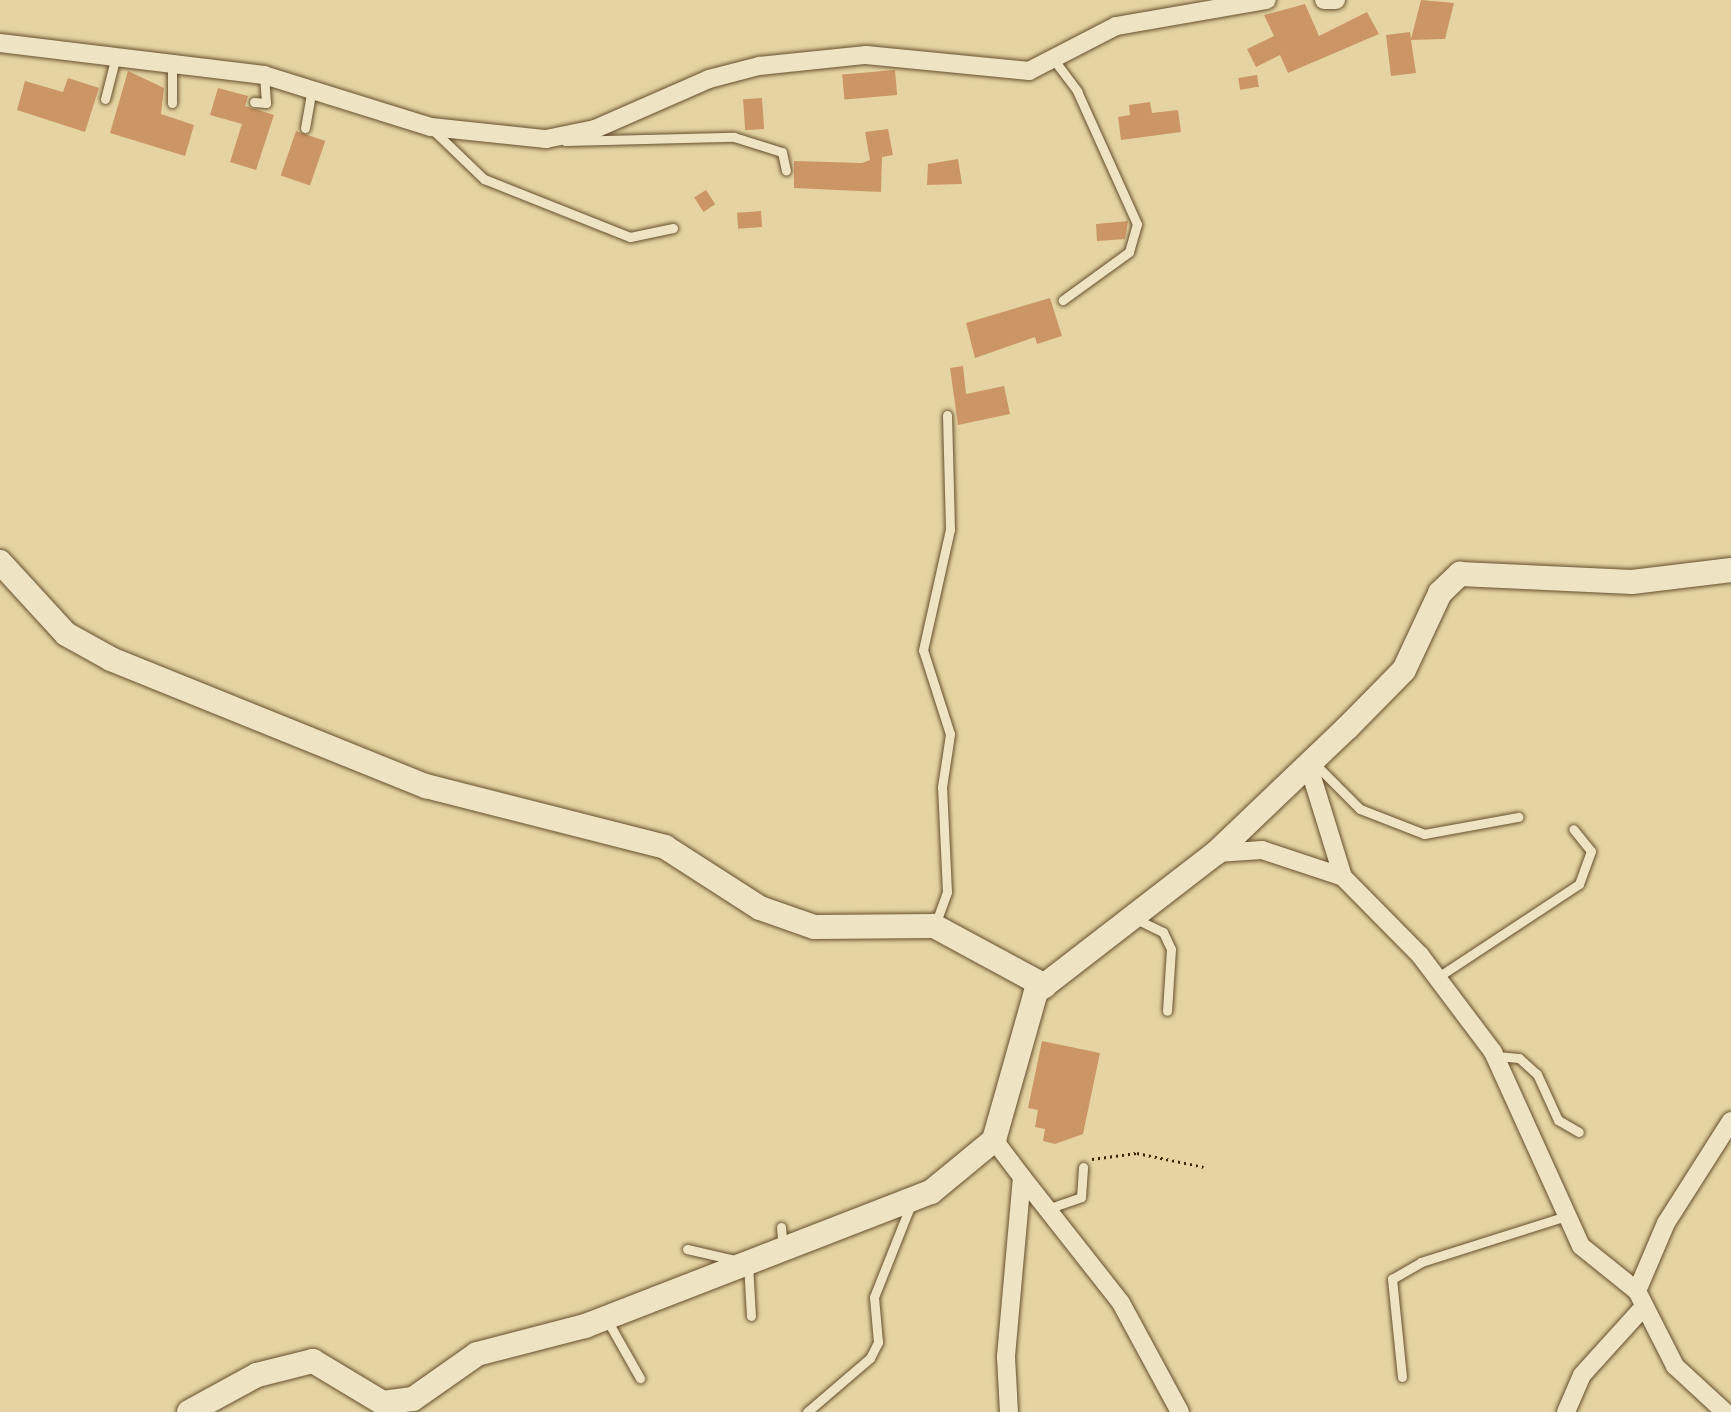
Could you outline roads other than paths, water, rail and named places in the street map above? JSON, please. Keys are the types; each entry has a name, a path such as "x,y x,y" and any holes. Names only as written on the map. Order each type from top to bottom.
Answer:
{"street":[{"path":"0,43 116,53 264,75 431,127 546,139 595,129 709,79 792,61 891,55 1004,73 1054,60 1085,37 1116,26 1267,0"},
{"path":"1324,0 1336,0"},
{"path":"0,562 66,634 111,659 426,786 665,847 760,908 814,927 934,926 1045,986"},
{"path":"189,1412 257,1375 313,1361 383,1403 415,1406 477,1354 606,1318 748,1263 782,1238 912,1201 994,1140 1036,992 1217,853 1404,670 1440,593 1460,574 1632,582 1731,570"},
{"path":"1310,762 1343,877 1438,977 1496,1056 1581,1246 1637,1291"},
{"path":"1217,853 1262,850 1343,877"},
{"path":"1725,1412 1675,1366 1640,1311 1637,1291 1666,1223 1731,1121"},
{"path":"994,1140 1121,1303 1180,1412"},
{"path":"1009,1412 1006,1357 1022,1177"},
{"path":"1566,1412 1582,1375 1640,1311"}],"lane":[{"path":"105,99 116,53"},
{"path":"1054,60 1077,91 1137,224 1129,252 1063,300"},
{"path":"172,61 172,103"},
{"path":"254,102 266,103 264,75"},
{"path":"305,128 312,90"},
{"path":"431,127 484,179 630,237 673,228"},
{"path":"546,139 599,145 734,137 782,152 786,171"},
{"path":"934,926 947,892 942,787 950,734 923,650 950,529 947,415"},
{"path":"1310,762 1360,809 1424,834 1518,817"},
{"path":"1438,977 1579,884 1591,851 1573,829"},
{"path":"1133,918 1163,932 1171,949 1167,1011"},
{"path":"1496,1056 1519,1058 1537,1074 1558,1120 1579,1132"},
{"path":"1047,1209 1081,1197 1083,1167"},
{"path":"807,1412 870,1358 878,1342 874,1297 912,1201"},
{"path":"1402,1377 1392,1279 1421,1262 1566,1216"},
{"path":"687,1249 748,1263 751,1316"},
{"path":"606,1318 640,1378"}]}
